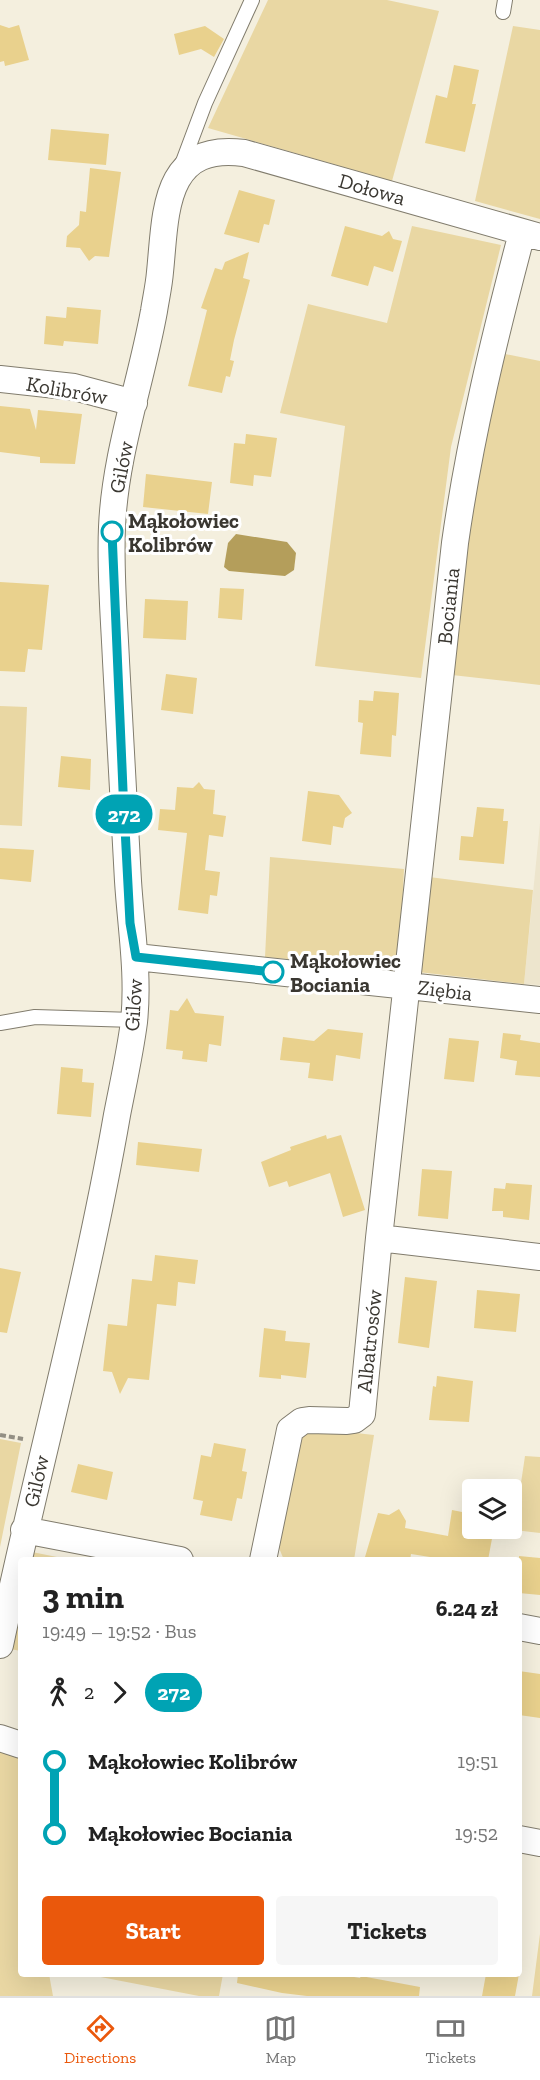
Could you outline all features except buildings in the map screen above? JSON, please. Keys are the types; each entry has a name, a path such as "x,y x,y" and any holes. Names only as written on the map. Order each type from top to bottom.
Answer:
{"street":[{"name":"Dołowa","path":"178,175 203,156 218,152 244,153 531,235"},
{"name":"Gilów","path":"18,1557 101,1212 134,1020 136,957 130,923 112,528 118,476 160,275 166,207 178,175"},
{"name":"Bociania","path":"408,986 439,687 466,467 487,368 531,235"},
{"name":"Kolibrów","path":"0,379 74,387 134,404"},
{"name":"Ziębia","path":"136,957 540,1000"},
{"name":"Albatrosów","path":"264,1557 290,1430 302,1421 354,1420 362,1414 379,1238 408,986"},
{"path":"379,1238 540,1257"},
{"path":"24,1530 164,1557"},
{"name":"Gilów","path":"0,1645 18,1559"},
{"path":"522,1628 540,1631"},
{"path":"0,1738 18,1744"},
{"path":"522,1840 540,1843"}],"lane":[{"path":"178,175 205,103 252,0"},
{"path":"0,1023 35,1017 134,1020"}],"shaded area":[{"path":"268,0 387,0 439,11 392,181 208,128"},
{"path":"513,26 540,30 540,219 475,201"},
{"path":"412,226 501,245 451,447 421,678 315,666 345,426 280,413 308,304 387,323"},
{"path":"500,353 540,361 540,685 452,675 479,454"},
{"path":"236,534 287,542 296,553 294,570 285,576 229,571 224,567 228,543"},
{"path":"0,706 27,707 22,826 0,825"},
{"path":"540,823 540,985 524,984"},
{"path":"270,857 404,869 399,969 265,957"},
{"path":"429,877 533,890 524,984 418,972"},
{"path":"311,1428 374,1435 354,1557 283,1557 279,1548 297,1440"},
{"path":"0,1439 21,1443 0,1547"},
{"path":"525,1456 540,1457 540,1533 522,1531 522,1479"},
{"path":"27,1551 57,1557 26,1557"},
{"path":"18,1603 18,1650 10,1649"},
{"path":"0,1750 18,1754 18,1977 50,1977 53,1996 0,1996"},
{"path":"540,1934 540,1996 532,1996"},
{"path":"101,1977 222,1977 219,1996 199,1996"}],"bus line":[{"name":"272","path":"112,532 130,923 136,957 273,972"}],"place":[{"name":"Mąkołowiec Kolibrów","path":"112,532"},
{"name":"Mąkołowiec Bociania","path":"273,972"}]}
